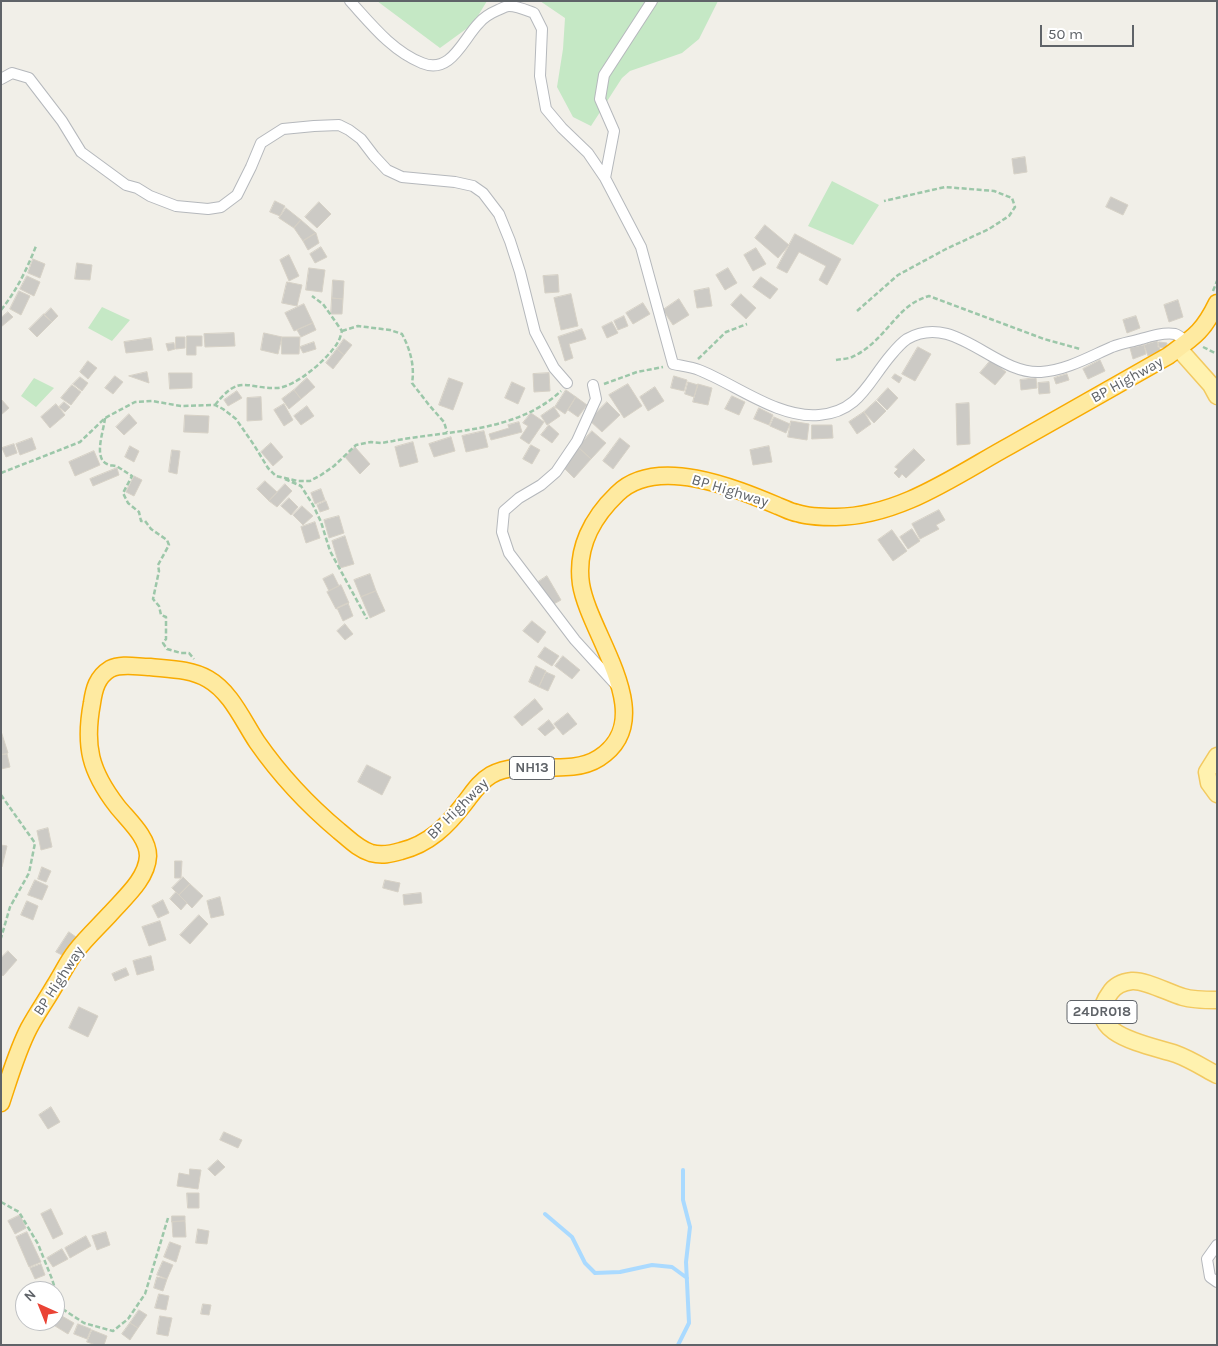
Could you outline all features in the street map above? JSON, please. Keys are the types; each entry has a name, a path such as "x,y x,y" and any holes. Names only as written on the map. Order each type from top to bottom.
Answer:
{"highway":[{"name":"BP Highway","path":"1,1103 28,1030 77,950 132,889 146,866 148,856 146,845 138,831 103,786 88,749 88,725 95,685 104,674 118,666 171,669 193,673 207,679 226,695 259,744 290,784 358,847 370,853 384,855 414,847 434,837 459,811 480,784 493,774 507,769 583,765 596,760 610,749 621,730 625,718 622,691 586,604 581,572 582,551 586,536 598,517 622,489 647,478 690,477 733,488 797,514 815,517 842,517 876,512 922,495 1168,356 1199,333 1208,321 1217,303"}],"main road":[{"path":"1183,345 1217,396"},
{"path":"1217,756 1207,772 1209,783 1217,794"},
{"name":"24DR018","path":"1217,1000 1185,998 1134,980 1122,983 1113,989 1104,1001 1102,1013 1107,1024 1116,1034 1129,1040 1178,1055 1217,1075"}],"street":[{"path":"350,1 373,27 400,52 423,64 439,65 448,61 457,53 479,22 507,6 534,13 542,29 540,76 546,109 562,128 588,153 605,178 641,247 673,364 690,367 755,398 798,414 816,416 833,414 857,400 905,340 925,332 942,333 955,337 977,346 1005,364 1031,373 1070,366 1126,342 1156,335 1177,335 1183,345"},
{"path":"605,178 614,132 600,99 604,75 652,1"},
{"path":"1,79 12,73 29,78 62,121 81,152 126,185 176,206 208,209 222,207 237,195 261,143 283,129 314,126 339,125 349,130 362,139 387,170 402,177 455,182 473,186 483,193 498,214 510,241 520,272 535,332 554,368 568,383"},
{"path":"593,385 596,400 577,441 556,472 504,511 502,532 509,553 532,584 575,640 622,691"},
{"path":"1217,1245 1207,1259 1210,1277 1217,1282"}],"path":[{"path":"857,311 898,275 988,229 1009,216 1015,207 1012,198 994,190 945,187 884,201"},
{"path":"1,310 25,274 36,246"},
{"path":"312,296 323,304 342,331"},
{"path":"690,367 726,332 747,324"},
{"path":"342,331 358,326 390,330 402,334 408,346 414,373 412,383 428,405 444,422 447,432"},
{"path":"215,405 224,394 241,384 278,388 306,375 339,341 342,331"},
{"path":"593,385 610,383 637,372 673,364"},
{"path":"281,478 310,481 334,466 356,445 371,442 393,442 492,425 524,415 547,404 568,383"},
{"path":"1,473 80,442 105,418 135,402 181,406 215,405 236,419 268,468 276,476 301,486 321,522 330,551 367,620"},
{"path":"105,418 99,448 102,459 108,466 118,467 132,476 123,493 128,503 139,512 141,521 145,521 151,529 167,540 169,545 158,565 159,571 153,599 159,606 161,615 166,617 166,639 164,643 167,648 181,653 189,653 194,658 193,673"},
{"path":"1,795 35,843 29,873 10,907 1,938"},
{"path":"1,1202 19,1212 38,1244 61,1308 84,1323 113,1330 128,1319 145,1294 168,1218"}],"green space":[{"path":"377,1 487,1 473,24 440,48"},
{"path":"540,1 718,1 699,39 682,53 630,71 622,78 591,126 573,117 557,87 563,49 565,18"},
{"path":"832,181 879,205 853,245 808,226"},
{"path":"102,307 130,320 112,341 88,328"},
{"path":"34,378 54,388 36,407 21,396"}],"building":[{"path":"1025,157 1027,172 1014,174 1012,159"},
{"path":"1111,197 1128,205 1123,215 1106,207"},
{"path":"275,201 285,206 280,216 270,212"},
{"path":"319,202 331,214 317,228 305,217"},
{"path":"286,208 301,220 294,228 279,218"},
{"path":"301,220 316,233 303,241 294,228"},
{"path":"765,225 789,245 778,258 755,238"},
{"path":"316,233 319,243 308,250 303,241"},
{"path":"795,234 841,259 827,285 819,280 826,266 799,252 787,273 777,268"},
{"path":"321,247 327,257 315,263 310,254"},
{"path":"756,248 766,264 753,271 744,255"},
{"path":"289,255 299,276 289,281 280,260"},
{"path":"33,259 45,264 40,278 28,273"},
{"path":"77,263 92,265 90,280 75,279"},
{"path":"309,268 325,270 322,292 306,290"},
{"path":"728,268 737,283 725,290 716,275"},
{"path":"558,275 559,292 545,293 543,276"},
{"path":"27,276 40,282 34,296 20,289"},
{"path":"761,277 778,289 770,299 753,287"},
{"path":"333,280 344,281 343,299 332,298"},
{"path":"287,282 302,285 297,306 282,303"},
{"path":"709,288 712,306 697,308 694,291"},
{"path":"19,291 30,296 21,315 10,309"},
{"path":"571,294 578,326 561,330 554,298"},
{"path":"741,294 756,308 746,319 731,305"},
{"path":"332,298 343,299 342,314 331,314"},
{"path":"679,299 689,315 673,325 663,310"},
{"path":"1178,300 1183,317 1169,322 1164,305"},
{"path":"643,303 650,314 633,324 626,313"},
{"path":"304,304 313,323 294,331 285,313"},
{"path":"51,308 58,316 52,322 44,315"},
{"path":"8,312 13,317 1,327 1,318"},
{"path":"44,314 52,322 37,337 29,329"},
{"path":"624,316 628,326 618,330 614,321"},
{"path":"1136,316 1140,328 1127,333 1123,320"},
{"path":"612,322 618,333 607,338 602,327"},
{"path":"313,323 316,330 301,337 297,330"},
{"path":"582,329 586,339 569,344 573,358 565,361 558,337"},
{"path":"234,333 235,346 205,347 204,334"},
{"path":"264,333 282,337 278,354 261,350"},
{"path":"187,336 202,336 202,346 196,346 196,355 187,355"},
{"path":"176,337 185,337 185,348 176,349"},
{"path":"282,337 300,337 299,354 282,354"},
{"path":"151,338 153,350 126,353 124,342"},
{"path":"344,339 352,345 344,355 337,349"},
{"path":"1157,341 1161,352 1148,356 1144,345"},
{"path":"314,342 316,349 303,353 300,347"},
{"path":"1159,342 1167,343 1166,348 1158,347"},
{"path":"174,343 175,349 168,351 166,344"},
{"path":"1144,345 1146,354 1133,359 1130,348"},
{"path":"918,347 931,354 915,381 902,374"},
{"path":"337,349 344,355 333,369 326,363"},
{"path":"991,360 1006,372 995,385 980,373"},
{"path":"1100,360 1105,371 1088,379 1083,369"},
{"path":"88,361 97,368 88,379 80,372"},
{"path":"147,372 149,383 129,376"},
{"path":"169,373 192,373 192,388 170,389"},
{"path":"549,373 550,391 534,392 533,374"},
{"path":"895,374 902,378 899,383 892,378"},
{"path":"1067,374 1069,380 1056,384 1054,378"},
{"path":"115,376 123,382 113,394 105,388"},
{"path":"674,376 687,380 684,391 671,388"},
{"path":"80,377 88,383 82,391 73,384"},
{"path":"307,378 315,387 301,399 294,390"},
{"path":"449,378 463,383 453,410 439,405"},
{"path":"1036,378 1037,388 1021,390 1020,380"},
{"path":"512,382 525,388 518,404 505,398"},
{"path":"688,382 698,385 694,397 685,394"},
{"path":"1049,382 1050,393 1039,394 1038,383"},
{"path":"628,384 642,406 624,418 609,395"},
{"path":"698,384 712,388 708,405 693,402"},
{"path":"72,385 81,392 71,405 61,398"},
{"path":"655,387 664,401 648,411 640,397"},
{"path":"888,388 898,398 887,410 877,400"},
{"path":"294,390 301,399 289,409 282,399"},
{"path":"566,390 576,397 565,414 555,407"},
{"path":"237,391 242,398 228,406 224,400"},
{"path":"732,396 745,402 739,415 725,409"},
{"path":"261,397 262,420 247,421 247,398"},
{"path":"576,397 587,405 578,417 568,410"},
{"path":"1,399 9,408 1,415"},
{"path":"876,401 886,411 874,423 864,412"},
{"path":"64,402 70,407 65,412 59,407"},
{"path":"607,402 620,415 602,432 589,420"},
{"path":"969,403 970,444 957,445 956,404"},
{"path":"56,404 65,415 50,428 41,417"},
{"path":"284,404 293,420 284,426 274,410"},
{"path":"307,406 314,416 301,425 294,416"},
{"path":"554,407 560,416 547,425 541,416"},
{"path":"759,408 773,415 769,425 754,419"},
{"path":"864,412 871,424 857,434 849,422"},
{"path":"531,413 544,422 529,444 520,438 528,426 523,423"},
{"path":"129,414 137,423 124,435 116,427"},
{"path":"185,415 209,416 208,433 184,432"},
{"path":"774,417 790,424 786,433 770,426"},
{"path":"791,421 809,424 807,440 788,437"},
{"path":"519,422 522,432 491,440 489,434 509,428 508,425"},
{"path":"549,425 559,434 552,443 541,435"},
{"path":"812,425 832,425 833,438 812,439"},
{"path":"484,431 488,447 466,452 462,436"},
{"path":"592,431 606,443 591,459 578,447"},
{"path":"451,437 455,451 434,457 429,444"},
{"path":"32,438 36,449 20,455 16,444"},
{"path":"620,438 630,446 613,469 603,461"},
{"path":"413,442 418,462 400,467 395,447"},
{"path":"271,443 283,457 273,466 261,452"},
{"path":"14,444 17,453 6,457 2,448"},
{"path":"531,445 540,450 532,464 523,459"},
{"path":"130,446 139,451 134,462 125,457"},
{"path":"769,446 772,462 753,465 750,450"},
{"path":"355,447 370,464 360,474 345,457"},
{"path":"578,447 591,459 574,478 561,465"},
{"path":"914,449 925,460 906,478 902,474 899,478 894,473 898,469 895,467"},
{"path":"172,450 180,451 177,474 169,472"},
{"path":"94,451 100,465 75,476 69,462"},
{"path":"117,468 119,475 93,486 90,479"},
{"path":"134,476 142,480 134,496 126,492"},
{"path":"265,481 277,492 269,501 257,489"},
{"path":"285,484 292,491 277,507 269,501"},
{"path":"321,489 325,500 315,504 311,493"},
{"path":"289,498 298,507 291,515 281,506"},
{"path":"326,501 329,509 320,512 317,505"},
{"path":"302,506 313,516 303,525 293,515"},
{"path":"939,510 945,520 936,525 939,529 920,539 912,524"},
{"path":"339,516 344,533 329,538 324,520"},
{"path":"315,522 320,538 306,543 301,527"},
{"path":"912,529 920,541 908,549 900,537"},
{"path":"892,530 907,551 893,561 878,540"},
{"path":"345,536 354,564 340,568 332,541"},
{"path":"333,574 339,586 329,591 323,579"},
{"path":"370,574 376,591 361,597 354,580"},
{"path":"547,576 561,600 552,605 538,582"},
{"path":"341,585 349,603 336,609 327,592"},
{"path":"376,591 385,611 370,618 361,597"},
{"path":"348,603 353,616 343,621 337,608"},
{"path":"532,621 546,632 538,643 523,631"},
{"path":"345,624 353,634 345,640 337,631"},
{"path":"545,647 559,656 552,666 538,657"},
{"path":"563,656 580,670 572,679 555,666"},
{"path":"536,666 546,671 539,687 529,682"},
{"path":"546,672 555,676 548,691 539,687"},
{"path":"535,699 543,709 522,726 514,717"},
{"path":"568,713 577,724 563,735 554,724"},
{"path":"549,720 555,728 545,736 538,729"},
{"path":"1,731 8,753 1,755"},
{"path":"7,754 10,767 1,769 1,755"},
{"path":"367,765 391,777 382,795 358,782"},
{"path":"48,828 52,847 41,850 37,831"},
{"path":"1,845 7,846 2,867 1,867"},
{"path":"175,861 182,861 181,878 175,878"},
{"path":"42,867 51,871 46,882 38,879"},
{"path":"183,877 190,884 179,895 172,888"},
{"path":"35,880 48,886 42,900 28,895"},
{"path":"385,880 400,883 398,892 383,888"},
{"path":"190,884 203,896 192,908 179,895"},
{"path":"176,892 187,903 181,910 170,899"},
{"path":"421,893 422,903 404,905 403,895"},
{"path":"220,897 224,915 211,918 207,901"},
{"path":"163,900 169,913 158,918 152,906"},
{"path":"27,901 38,906 33,920 21,915"},
{"path":"199,915 208,924 190,944 180,935"},
{"path":"160,921 166,940 149,946 142,927"},
{"path":"69,932 76,937 64,956 56,952"},
{"path":"8,951 17,960 3,976 1,974 1,958"},
{"path":"151,956 154,970 137,975 133,961"},
{"path":"126,968 129,975 115,981 112,974"},
{"path":"79,1007 98,1016 88,1037 69,1028"},
{"path":"51,1107 60,1122 48,1129 39,1115"},
{"path":"224,1132 242,1140 238,1148 220,1140"},
{"path":"218,1160 225,1167 215,1176 208,1169"},
{"path":"190,1169 201,1170 198,1189 177,1186 179,1173 189,1175"},
{"path":"187,1193 199,1193 199,1208 188,1208"},
{"path":"51,1209 63,1234 53,1239 41,1214"},
{"path":"20,1215 26,1228 15,1234 8,1221"},
{"path":"172,1216 185,1216 185,1221 172,1222"},
{"path":"185,1221 186,1237 173,1237 172,1222"},
{"path":"198,1229 209,1231 207,1244 196,1243"},
{"path":"27,1232 41,1262 29,1267 16,1237"},
{"path":"106,1232 110,1245 97,1250 92,1236"},
{"path":"86,1236 91,1246 70,1258 65,1248"},
{"path":"170,1242 181,1246 176,1262 164,1257"},
{"path":"62,1249 68,1259 53,1267 47,1258"},
{"path":"163,1261 173,1265 167,1279 157,1275"},
{"path":"41,1264 45,1275 35,1279 30,1268"},
{"path":"157,1277 167,1279 163,1291 154,1288"},
{"path":"159,1294 169,1296 166,1310 155,1308"},
{"path":"203,1304 211,1305 209,1315 201,1314"},
{"path":"139,1310 147,1315 138,1328 130,1323"},
{"path":"160,1316 172,1318 168,1336 157,1334"},
{"path":"65,1318 74,1323 68,1334 63,1331 65,1331"},
{"path":"130,1323 138,1328 130,1340 122,1334"},
{"path":"78,1324 91,1329 87,1339 74,1334"},
{"path":"92,1330 107,1336 104,1345 87,1342"}],"waterway":[{"path":"678,1345 689,1323 686,1262 690,1227 683,1200 683,1170"},
{"path":"545,1214 572,1237 585,1263 595,1273 620,1272 652,1265 672,1267 687,1278"}]}
